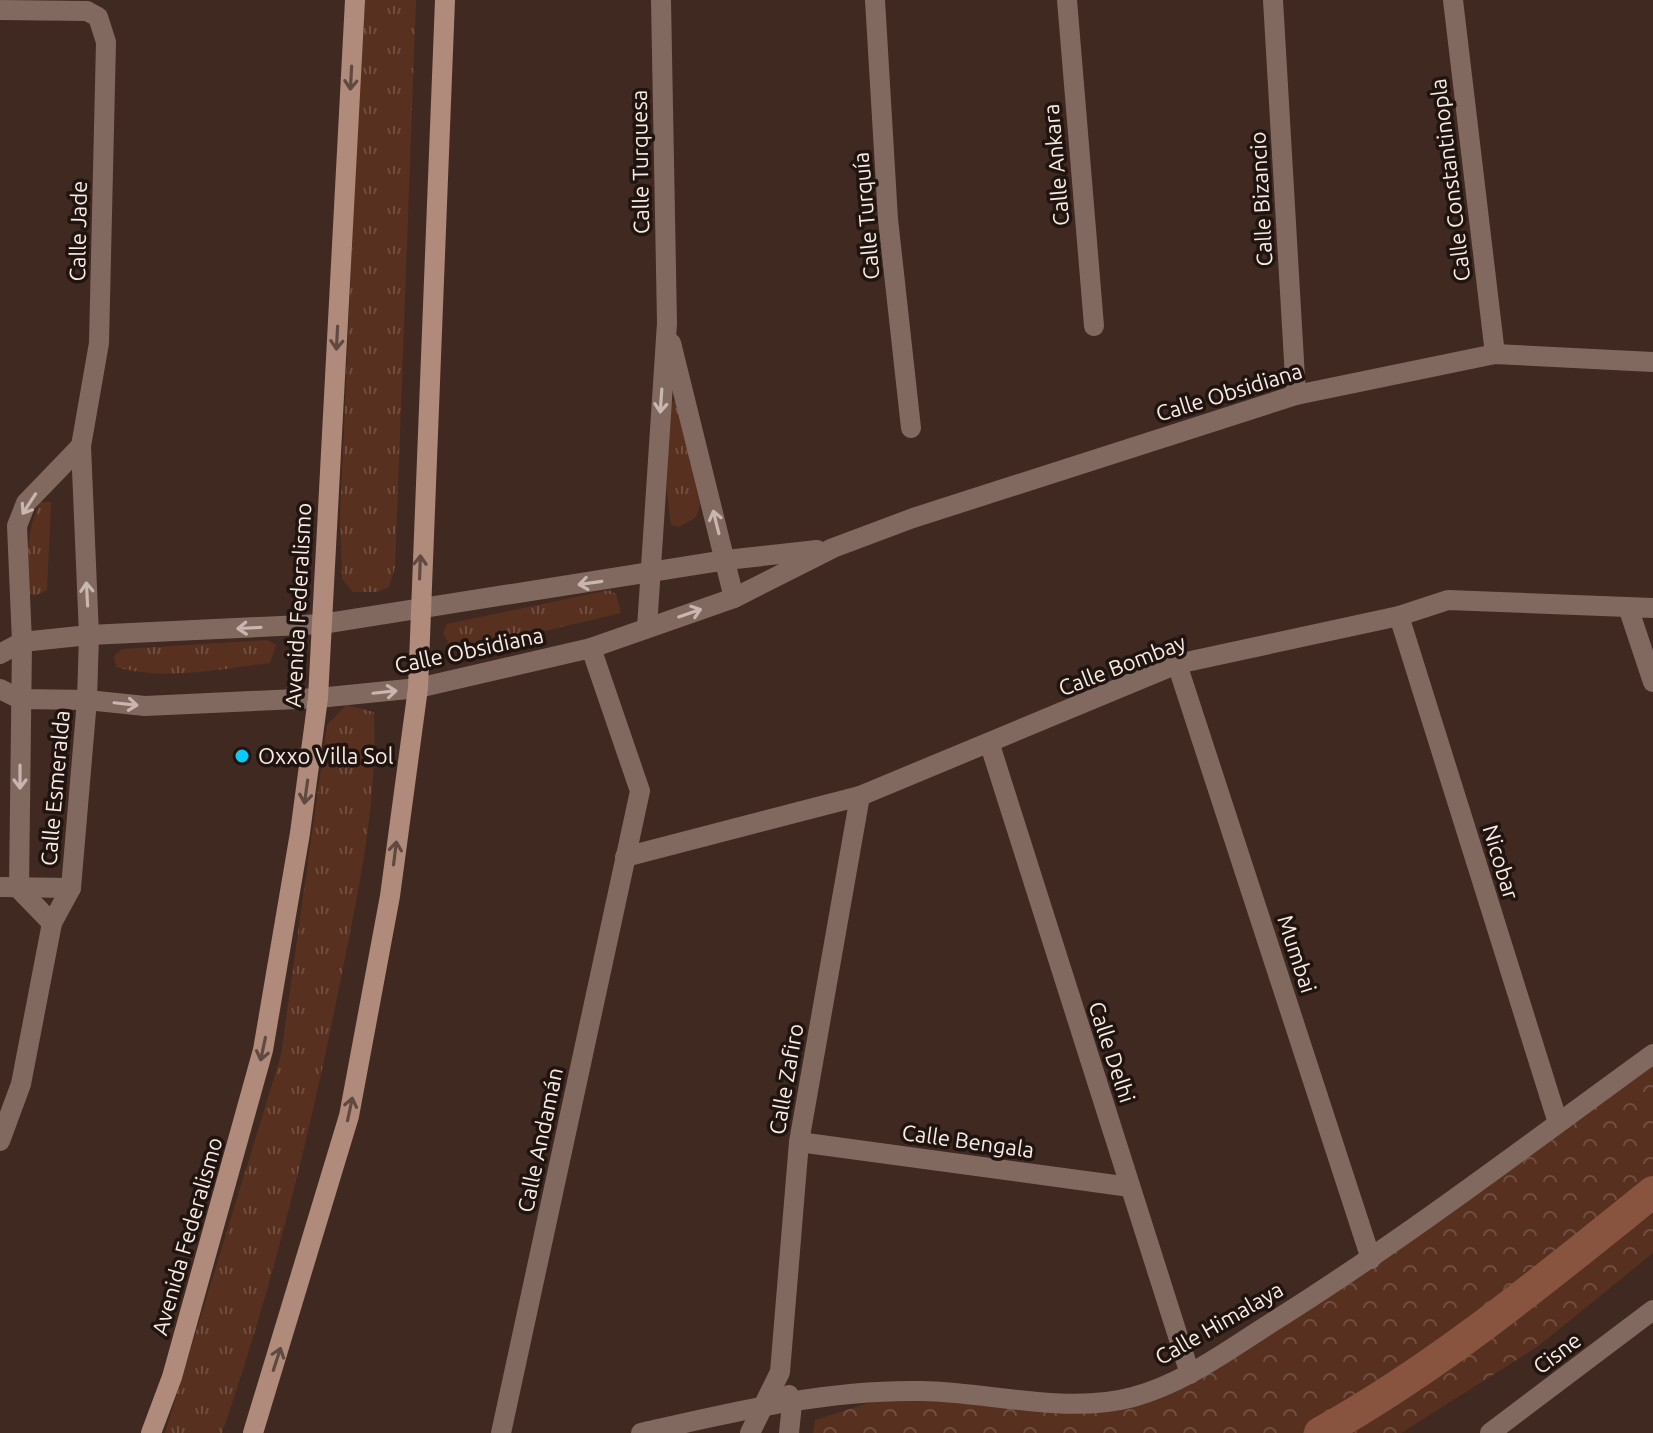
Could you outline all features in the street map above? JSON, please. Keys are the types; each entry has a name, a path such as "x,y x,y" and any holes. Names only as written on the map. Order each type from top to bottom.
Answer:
{"street":[{"name":"Avenida Federalismo","path":"151,1433 172,1377 263,1050 289,910 318,698 355,0"},
{"path":"253,1433 349,1116 390,896 418,688 418,609 445,0"},
{"name":"Calle Turquesa","path":"647,628 667,323 661,0"},
{"name":"Calle Turquía","path":"875,0 888,219 911,428"},
{"name":"Calle Ankara","path":"1067,0 1094,326"},
{"name":"Calle Bizancio","path":"1273,0 1296,395"},
{"name":"Calle Constantinopla","path":"1453,0 1495,354"},
{"name":"Calle Jade","path":"0,10 70,10 98,17 106,42 99,343 81,446 89,635 87,700"},
{"name":"Calle Turquesa","path":"667,323 734,598"},
{"name":"Calle Obsidiana","path":"0,689 20,699 87,700 145,706 318,698 418,688 591,648 734,598 833,548 913,518 1296,395 1495,354 1653,362"},
{"path":"20,699 22,642 17,526 26,503 81,446"},
{"name":"Calle Obsidiana","path":"0,654 22,642 89,635 322,624 649,575 726,560 833,548"},
{"name":"Calle Bombay","path":"625,857 860,796 990,745 1177,664 1399,616 1448,600 1629,610 1653,608"},
{"path":"1629,610 1653,682"},
{"name":"Nicobar","path":"1399,616 1558,1123"},
{"name":"Calle Andamán","path":"501,1433 640,791 591,648"},
{"name":"Mumbai","path":"1177,664 1371,1259"},
{"name":"Calle Esmeralda","path":"20,699 10,888 52,923"},
{"name":"Calle Esmeralda","path":"0,1141 21,1084 52,923 71,888 87,700"},
{"name":"Calle Delhi","path":"990,745 1190,1374"},
{"name":"Calle Zafiro","path":"750,1433 780,1372 799,1142 860,796"},
{"path":"10,888 71,888"},
{"name":"Calle Himalaya","path":"641,1433 763,1405 919,1391 1102,1402 1134,1397 1190,1374 1371,1259 1653,1054"},
{"path":"0,1082 21,1084"},
{"name":"Calle Bengala","path":"799,1142 1130,1187"},
{"name":"Cisne","path":"1490,1433 1653,1310"},
{"name":"Calle Zafiro","path":"780,1372 792,1404 789,1433"}],"green space":[{"path":"363,0 416,0 395,567 389,587 377,592 353,592 342,579 340,517"},
{"path":"678,401 700,505 696,517 679,527 671,525 667,491 668,402"},
{"path":"40,502 51,502 47,590 35,596 28,593 28,558 32,524"},
{"path":"609,590 616,594 621,613 502,641 450,645 443,633 447,624"},
{"path":"267,640 276,645 270,663 213,671 135,671 116,667 114,656 122,649"},
{"path":"346,705 374,712 373,782 346,954 302,1156 273,1268 222,1433 165,1433 281,1055 327,725"},
{"path":"1653,1063 1653,1253 1537,1347 1401,1433 813,1433 815,1420 887,1397 1075,1408 1217,1367 1349,1284"}],"waterway":[{"path":"1320,1433 1450,1350 1653,1192"}],"place":[{"name":"Oxxo Villa Sol","path":"242,756"}]}
